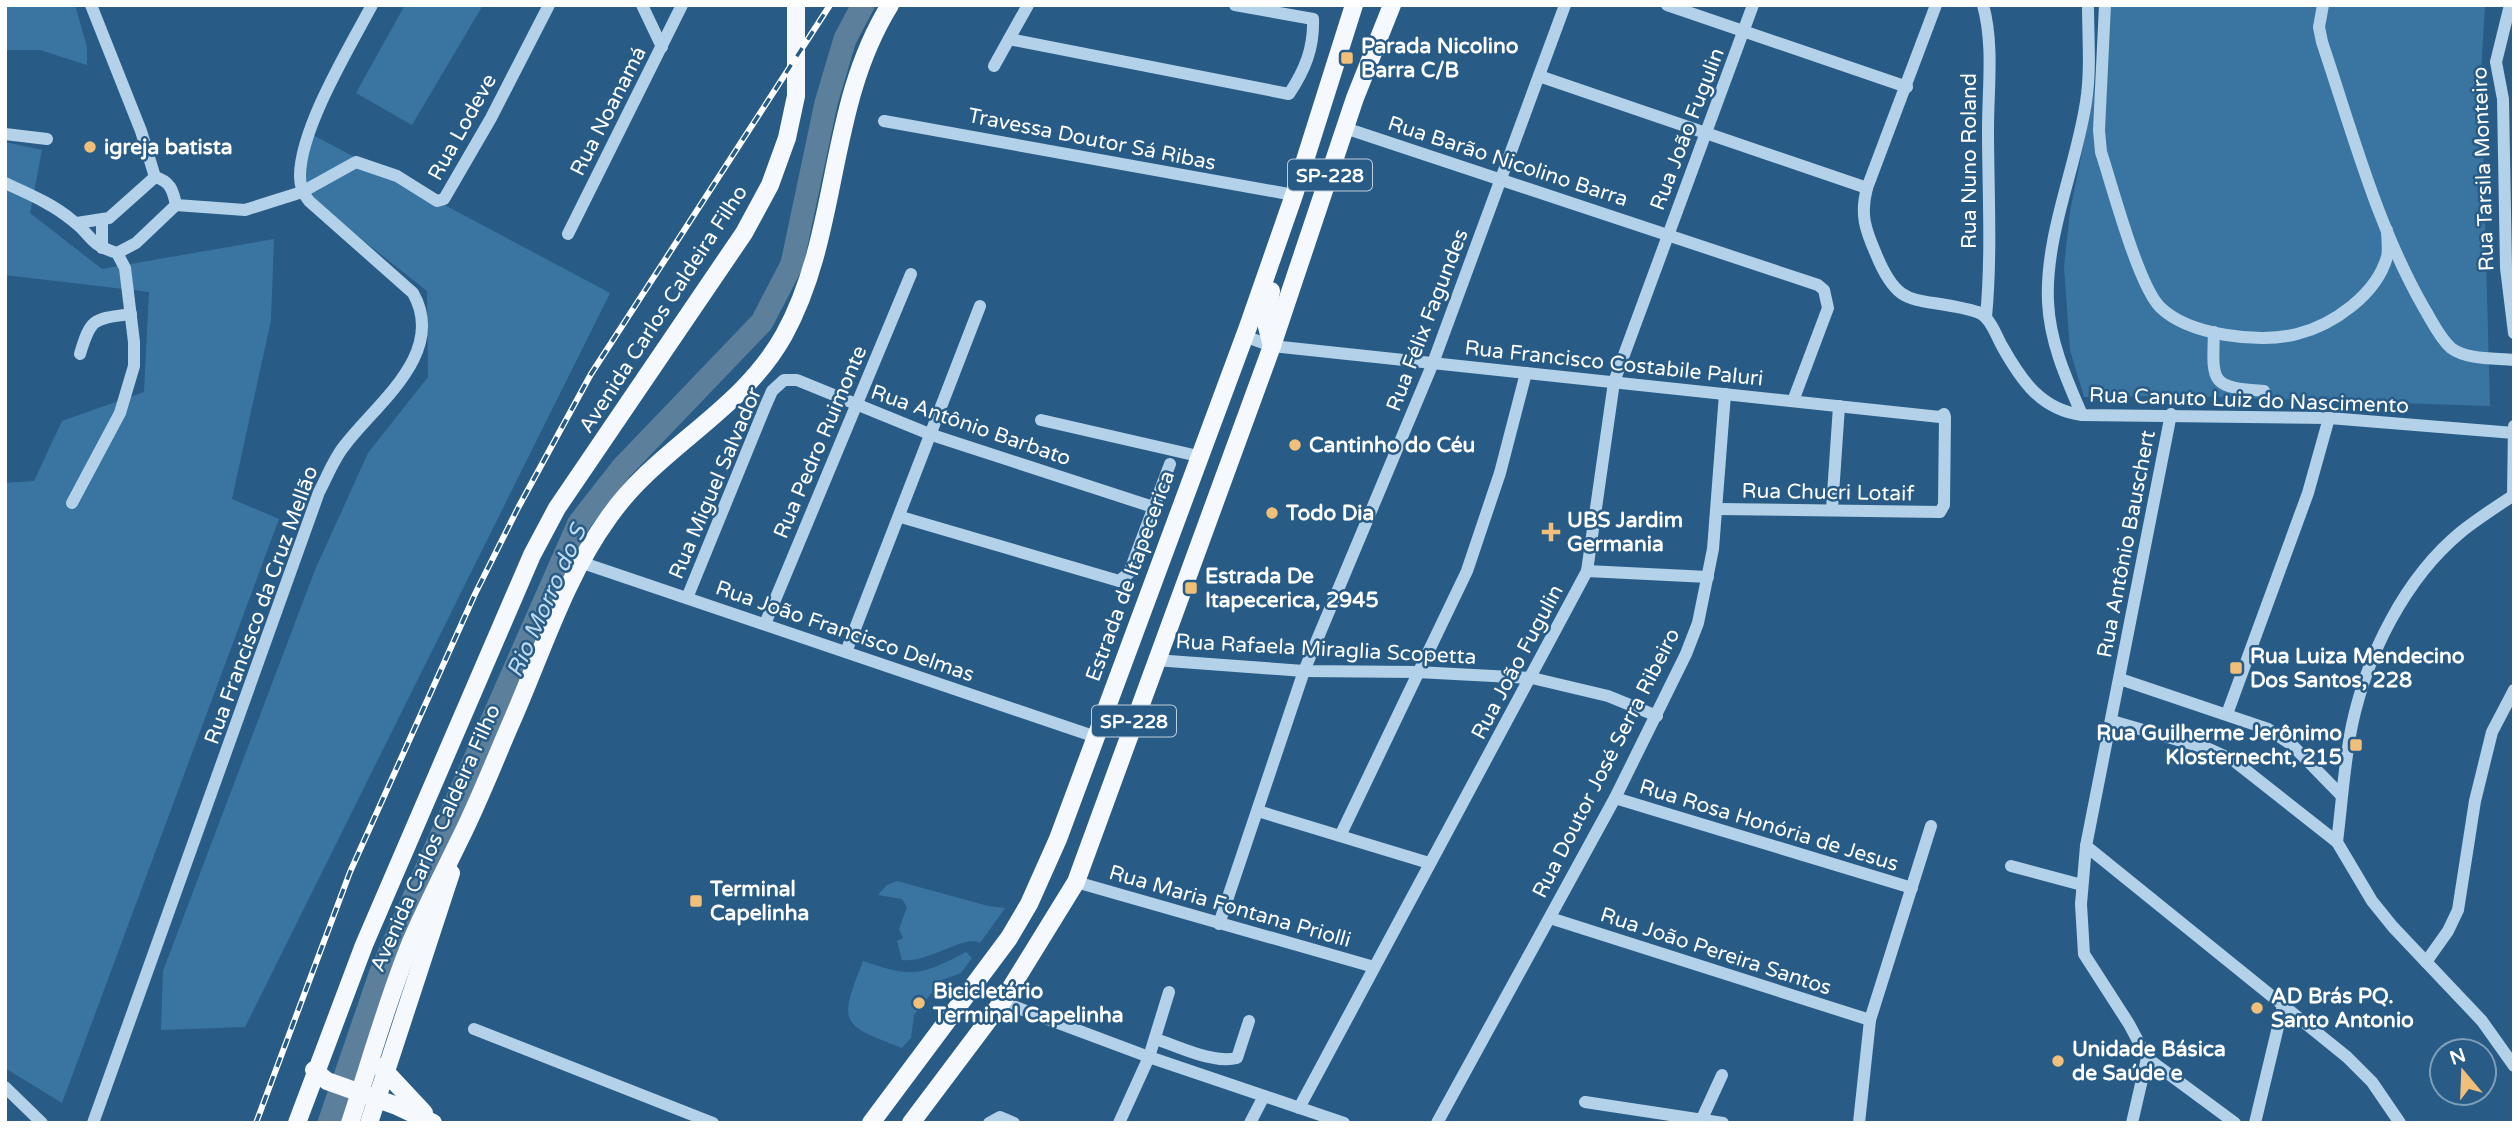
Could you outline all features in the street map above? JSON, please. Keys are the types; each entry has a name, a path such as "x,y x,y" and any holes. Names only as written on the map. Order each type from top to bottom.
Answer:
{"main road":[{"name":"Avenida Carlos Caldeira Filho","path":"297,1123 314,1070 370,932 532,555 557,508 744,233 770,185 787,138 796,96 796,5"},
{"name":"Avenida Carlos Caldeira Filho","path":"350,1123 356,1090 372,1054 411,944 461,837 580,562 610,515 635,487 747,387 785,334 805,290 818,249 844,114 858,66 871,35 890,5"},
{"name":"Estrada de Itapecerica","path":"871,1123 1009,938 1058,839 1244,336 1294,195 1354,5"},
{"name":"SP-228","path":"911,1123 1002,1002 1076,883 1155,660 1272,346 1345,128 1392,5"},
{"path":"1272,346 1266,330 1266,306 1296,224 1312,154 1309,148"},
{"path":"369,1123 387,1075 461,837"},
{"path":"372,1054 387,1075 434,1123"},
{"path":"314,1070 334,1083 378,1098 434,1123"}],"street":[{"path":"91,5 141,131 155,177"},
{"path":"117,253 136,243 176,205 237,211 302,192 301,165 312,129 372,5"},
{"name":"Rua Lodeve","path":"302,192 356,162 397,176 437,201 444,199 491,118 549,5"},
{"path":"642,5 662,47"},
{"name":"Rua Noanamá","path":"568,234 682,5"},
{"path":"994,66 1028,5"},
{"path":"1009,38 1289,94 1301,75 1314,42 1313,19 1235,5"},
{"name":"Rua Félix Fagundes","path":"1219,923 1304,671 1433,363 1565,5"},
{"path":"1667,5 1907,87"},
{"name":"Rua João Fugulin","path":"1299,1108 1429,863 1532,678 1587,571 1614,382 1753,5"},
{"path":"1936,5 1867,188 1862,216 1864,227 1892,288 1911,299 1975,311 1986,317"},
{"name":"Rua Nuno Roland","path":"1983,5 1988,28 1989,96 1986,317"},
{"path":"2082,415 2061,367 2053,337 2048,278 2086,102 2090,67 2088,5"},
{"path":"2105,5 2099,130 2101,152 2146,284 2158,306 2172,316 2214,332 2237,337 2296,335 2344,313 2381,271 2387,255 2386,230"},
{"path":"2323,5 2319,27 2322,42 2386,230 2414,290 2447,343 2466,355 2514,360"},
{"name":"Rua Tarsila Monteiro","path":"2510,5 2496,62 2503,99 2514,332"},
{"path":"1539,76 1867,188"},
{"path":"2503,99 2514,86"},
{"name":"Travessa Doutor Sá Ribas","path":"884,121 1294,195"},
{"name":"Rua Barão Nicolino Barra","path":"1345,128 1818,285 1824,290 1828,309 1793,401"},
{"path":"5,134 47,139"},
{"path":"155,177 164,180 172,188 176,205"},
{"path":"77,223 102,220 118,211 155,177"},
{"path":"5,183 37,197 77,223 88,238 102,248 117,253 125,268 134,358 125,399 72,503"},
{"name":"Rua Francisco da Cruz Mellão","path":"93,1123 319,492 342,449 407,372 419,343 420,311 408,285 331,222 302,192"},
{"path":"102,220 102,248"},
{"name":"Rua Pedro Ruimonte","path":"765,624 911,274"},
{"path":"846,652 901,517 980,306"},
{"path":"80,354 92,323 97,318 131,314"},
{"name":"Rua Canuto Luiz do Nascimento","path":"1986,317 2022,380 2045,403 2066,413 2329,418 2513,431"},
{"path":"2214,332 2213,363 2218,380 2230,388 2264,391"},
{"name":"Rua Francisco Costabile Paluri","path":"1244,336 1272,346 1940,417 1944,414 1944,505 1936,513"},
{"path":"1341,834 1467,571 1479,539 1526,373"},
{"name":"Rua Antônio Barbato","path":"779,383 797,380 932,435 1153,507"},
{"name":"Rua Miguel Salvador","path":"687,598 765,407 779,383"},
{"name":"Rua Doutor José Serra Ribeiro","path":"1437,1123 1615,798 1657,716 1698,623 1718,509 1725,394"},
{"path":"1832,509 1839,406"},
{"name":"Rua Antônio Bauschert","path":"2171,414 2120,679 2268,729 2292,745 2341,795"},
{"path":"2227,714 2308,493 2329,418"},
{"path":"1041,420 1198,456"},
{"path":"2337,842 2352,725 2367,671 2392,620 2422,575 2460,533 2513,496 2513,431"},
{"path":"901,517 1119,580 1129,573 1171,464"},
{"name":"Rua Chucri Lotaif","path":"1718,509 1936,513"},
{"name":"Rua João Francisco Delmas","path":"580,562 1096,737"},
{"path":"1587,571 1707,577"},
{"name":"Rua Rafaela Miraglia Scopetta","path":"1155,660 1304,671 1417,672 1532,678 1608,696 1657,716"},
{"path":"2120,679 2086,846 2082,885 2084,954 2129,1024 2147,1058 2235,1123"},
{"path":"2426,962 2448,931 2458,910 2475,800 2489,743 2514,690"},
{"path":"2112,721 2209,749 2232,760 2337,842 2372,901 2482,1021 2514,1066"},
{"name":"Rua Rosa Honória de Jesus","path":"1615,798 1912,888"},
{"path":"1258,811 1341,834 1429,863"},
{"path":"1859,1123 1870,1020 1931,826"},
{"path":"2086,846 2347,1056 2372,1082 2400,1123"},
{"path":"2011,866 2082,885"},
{"name":"Rua Maria Fontana Priolli","path":"1076,883 1374,967"},
{"name":"Rua João Pereira Santos","path":"1550,918 1870,1020"},
{"path":"1119,1123 1149,1057 1169,992"},
{"path":"1002,1002 1149,1057 1344,1123"},
{"path":"2255,1123 2283,1006"},
{"path":"1155,1039 1210,1057 1230,1060 1237,1058 1240,1052 1249,1021"},
{"path":"474,1029 603,1082 713,1123"},
{"path":"2132,1123 2147,1058"},
{"path":"1701,1120 1722,1075"},
{"path":"5,1087 42,1123"},
{"path":"1250,1123 1264,1096"},
{"path":"1585,1102 1723,1123"},
{"path":"989,1123 1000,1117 1014,1123"}],"shaded area":[{"path":"5,5 75,5 87,47 87,65 40,50 5,50"},
{"path":"405,5 483,5 412,125 356,93"},
{"path":"2103,5 2485,5 2481,73 2490,406 2184,396 2084,397 2070,350 2064,267 2070,212 2095,87"},
{"path":"311,134 610,293 245,1027 161,1030 163,971 315,570 368,453 428,377 427,291 302,192"},
{"path":"5,142 42,150 30,213 102,269 274,239 271,320 232,499 279,519 62,1103 5,1068 5,483 34,481 62,421 144,392 149,292 5,275"},
{"path":"897,881 988,906 1005,908 980,943 965,942 923,957 902,960 897,941 903,938 899,929 907,907 902,899 878,895 887,885"},
{"path":"966,952 972,958 961,973 942,980 914,1015 911,1038 902,1048 866,1033 850,1019 850,997 863,961 893,970 916,972 937,966"}],"waterway":[{"name":"Rio Morro do S","path":"329,1123 381,972 579,523 622,468 762,322 792,264 826,103 845,39 863,5"}],"railway":[{"path":"256,1123 350,872 475,594 518,508 591,374 830,5"}],"place":[{"name":"Parada Nicolino Barra C/B","path":"1347,58"},
{"name":"igreja batista","path":"90,147"},
{"name":"Cantinho do Céu","path":"1295,445"},
{"name":"Todo Dia","path":"1272,513"},
{"name":"UBS Jardim Germania","path":"1551,532"},
{"name":"Estrada De Itapecerica, 2945","path":"1191,588"},
{"name":"Rua Luiza Mendecino Dos Santos, 228","path":"2236,668"},
{"name":"Rua Guilherme Jerônimo Klosternecht, 215","path":"2356,745"},
{"name":"Terminal Capelinha","path":"696,901"},
{"name":"Bicicletário Terminal Capelinha","path":"919,1003"},
{"name":"AD Brás PQ. Santo Antonio","path":"2257,1008"},
{"name":"Unidade Básica de Saúde e","path":"2058,1061"}]}
